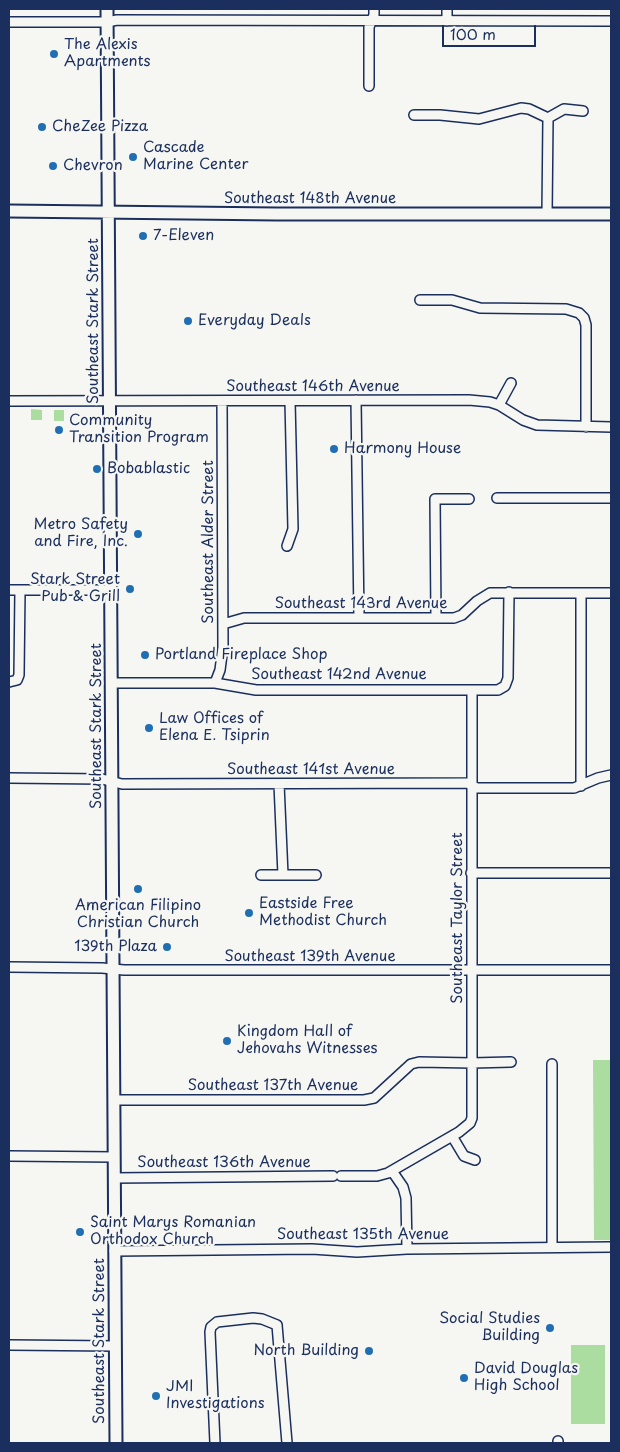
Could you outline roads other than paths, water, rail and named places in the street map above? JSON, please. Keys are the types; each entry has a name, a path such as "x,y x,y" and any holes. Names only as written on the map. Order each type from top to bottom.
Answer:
{"main road":[{"name":"Southeast Stark Street","path":"107,9 116,1443"},
{"name":"Southeast 148th Avenue","path":"9,211 611,214"}],"street":[{"path":"369,86 369,27 374,15 374,9"},
{"path":"447,9 447,21"},
{"path":"9,22 107,22 117,20 611,21"},
{"path":"414,115 440,115 479,119 521,108 548,118"},
{"path":"548,118 564,109 583,111"},
{"path":"547,214 548,118"},
{"path":"420,300 452,300 480,308 566,309 579,313 584,318 586,325 586,427"},
{"path":"499,405 511,383"},
{"name":"Southeast 146th Avenue","path":"9,400 469,400 499,405 516,416 537,425 611,427"},
{"path":"356,400 359,618"},
{"name":"Southeast Alder Street","path":"215,683 223,659 222,401"},
{"path":"287,546 293,529 290,401"},
{"path":"497,498 611,498"},
{"path":"436,618 435,499 469,499"},
{"path":"9,590 111,590"},
{"path":"13,681 19,675 20,590"},
{"name":"Southeast 143rd Avenue","path":"223,624 244,618 454,618 490,592 611,593"},
{"name":"Southeast 142nd Avenue","path":"112,683 215,683 256,690 498,690 505,686 508,678 509,592"},
{"path":"581,593 581,786"},
{"name":"Southeast Taylor Street","path":"452,1136 466,1127 472,1118 472,690"},
{"name":"Southeast 141st Avenue","path":"9,778 102,779 122,784 467,783 476,788 574,788 611,775"},
{"path":"279,784 282,874"},
{"path":"471,874 611,873"},
{"path":"261,875 316,875"},
{"name":"Southeast 139th Avenue","path":"9,967 611,970"},
{"name":"Southeast 137th Avenue","path":"114,1100 364,1100 374,1098 404,1069 412,1064 419,1062 472,1063"},
{"path":"472,1063 511,1062"},
{"path":"552,1064 552,1248"},
{"path":"452,1136 464,1156 475,1160"},
{"name":"Southeast 136th Avenue","path":"114,1178 377,1176 392,1170 452,1136"},
{"path":"9,1156 114,1157"},
{"path":"392,1170 403,1187 406,1198 407,1249"},
{"name":"Southeast 135th Avenue","path":"114,1251 312,1249 357,1252 407,1249 611,1247"},
{"path":"215,1443 210,1332 213,1325 217,1322 253,1318 262,1319 277,1325 287,1443"},
{"path":"9,1345 115,1346"}],"place":[{"name":"The Alexis Apartments","path":"54,54"},
{"name":"CheZee Pizza","path":"42,127"},
{"name":"Cascade Marine Center","path":"133,157"},
{"name":"Chevron","path":"53,166"},
{"name":"7-Eleven","path":"143,236"},
{"name":"Everyday Deals","path":"188,321"},
{"name":"Community Transition Program","path":"59,430"},
{"name":"Harmony House","path":"334,449"},
{"name":"Bobablastic","path":"97,469"},
{"name":"Metro Safety and Fire, Inc.","path":"138,534"},
{"name":"Stark Street Pub & Grill","path":"130,589"},
{"name":"Portland Fireplace Shop","path":"145,655"},
{"name":"Law Offices of Elena E. Tsiprin","path":"149,728"},
{"name":"American Filipino Christian Church","path":"138,889"},
{"name":"Eastside Free Methodist Church","path":"249,913"},
{"name":"139th Plaza","path":"167,947"},
{"name":"Kingdom Hall of Jehovahs Witnesses","path":"227,1041"},
{"name":"Saint Marys Romanian Orthodox Church","path":"80,1232"},
{"name":"Social Studies Building","path":"550,1328"},
{"name":"North Building","path":"369,1351"},
{"name":"David Douglas High School","path":"464,1378"},
{"name":"JMI Investigations","path":"156,1396"}]}
